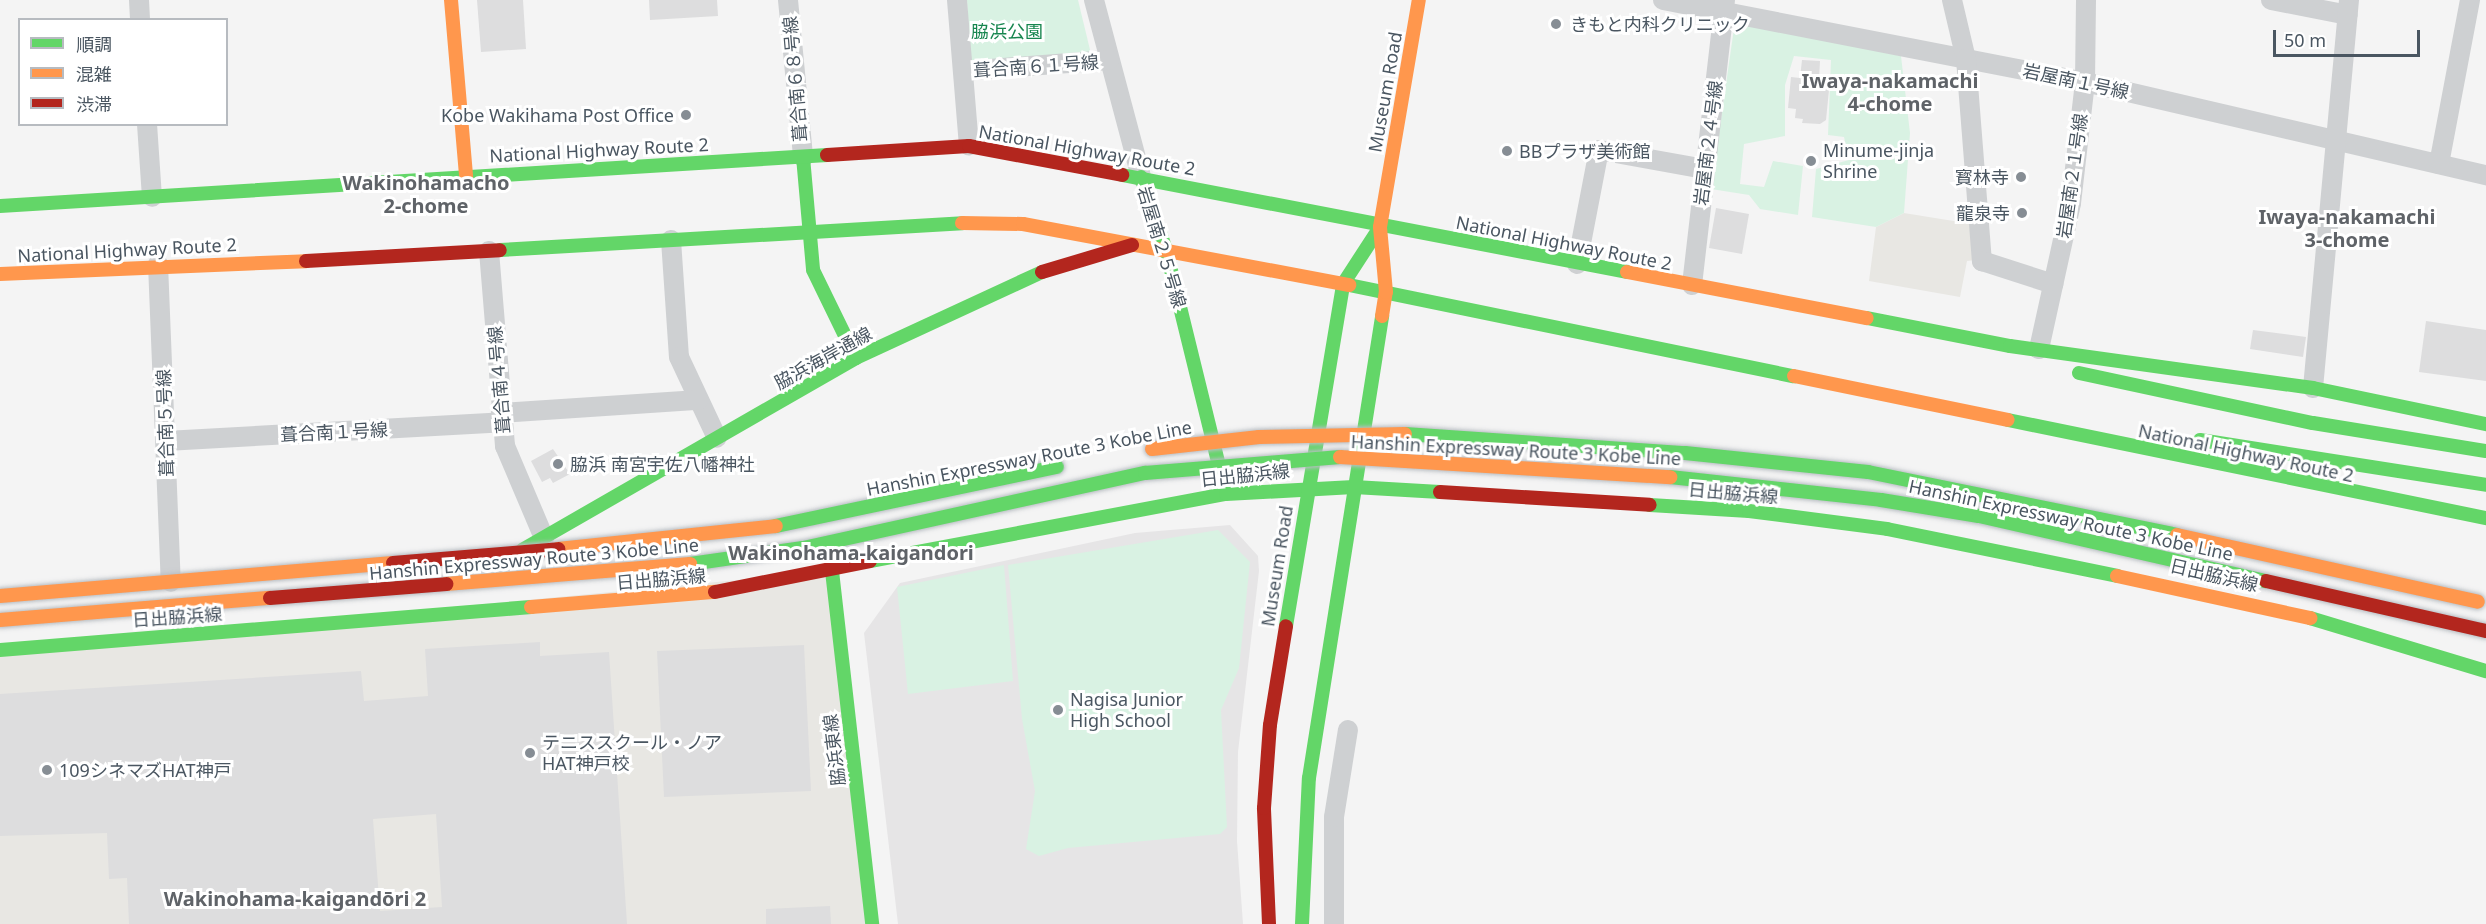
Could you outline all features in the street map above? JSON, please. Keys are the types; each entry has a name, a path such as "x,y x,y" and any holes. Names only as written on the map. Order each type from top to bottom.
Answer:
{"main road":[{"path":"451,0 466,176"},
{"name":"Museum Road","path":"1302,924 1309,777 1386,292 1380,226 1419,0"},
{"name":"National Highway Route 2","path":"0,206 969,147 1141,177 1380,226 2010,346 2313,388 2486,424"},
{"path":"802,157 813,270 856,358"},
{"name":"岩屋南２５号線","path":"1141,177 1167,250 1226,494"},
{"name":"National Highway Route 2","path":"0,274 158,264 489,251 808,232 928,222 1023,224 1136,243 1386,292 2486,518"},
{"name":"Museum Road","path":"1269,924 1264,808 1270,725 1343,284 1380,226"},
{"name":"脇浜海岸通線","path":"0,595 516,554 856,358 1025,277 1136,243"},
{"name":"National Highway Route 2","path":"2010,346 2093,378 2313,423 2486,451"},
{"name":"National Highway Route 2","path":"1998,419 2138,430"},
{"name":"Hanshin Expressway Route 3 Kobe Line","path":"1141,451 1259,437 1420,434 1685,453 1868,472 1958,487 2483,604"},
{"name":"National Highway Route 2","path":"2183,437 2486,485"},
{"name":"Hanshin Expressway Route 3 Kobe Line","path":"0,620 701,563 803,548 1145,473 1340,457 1712,480 1881,500 1979,516 2486,631"},
{"name":"Hanshin Expressway Route 3 Kobe Line","path":"0,595 698,537 795,523 1072,464"},
{"name":"日出脇浜線","path":"0,650 679,595 832,571 1122,510 1226,494 1309,487 1354,487 1749,511 1887,529 2276,608 2486,671"},
{"name":"脇浜東線","path":"832,571 873,924"},
{"path":"2449,622 2486,636"}],"street":[{"path":"139,0 140,18"},
{"name":"葺合南６８号線","path":"788,0 802,157"},
{"path":"957,0 969,147"},
{"name":"岩屋南２５号線","path":"1094,0 1141,177"},
{"name":"岩屋南１号線","path":"1664,0 1724,6 1966,59 2085,82 2486,175"},
{"path":"1952,0 1966,59 1982,261 2053,285"},
{"name":"岩屋南２１号線","path":"2039,349 2071,202 2085,82 2086,0"},
{"path":"2271,0 2348,7 2338,141 2313,388"},
{"path":"2439,164 2470,0"},
{"name":"岩屋南２４号線","path":"1692,285 1724,6"},
{"name":"葺合南６１号線","path":"963,72 1109,60"},
{"path":"147,126 152,197"},
{"path":"1577,264 1599,150 1705,169"},
{"path":"671,240 675,338 699,400 717,438"},
{"name":"葺合南４号線","path":"489,251 505,446 544,538"},
{"name":"葺合南５号線","path":"158,264 171,582"},
{"name":"葺合南１号線","path":"166,441 502,418 699,400"},
{"path":"1334,924 1332,882 1334,817 1347,730"}],"shaded area":[{"path":"1904,213 1972,224 1976,260 1967,261 1960,297 1869,281 1876,227"},
{"name":"Nagisa Junior High School","path":"1230,525 1258,556 1259,571 1238,752 1237,841 1243,924 898,924 864,633 900,583 1135,533"},
{"path":"832,571 872,924 0,924 0,650"}],"green space":[{"name":"脇浜公園","path":"967,0 1078,0 1092,58 971,63"},
{"path":"1735,21 1901,56 1910,133 1904,213 1876,227 1812,217 1816,169 1849,160 1844,137 1828,135 1831,60 1794,56 1785,85 1785,136 1744,144 1740,184 1764,187 1773,161 1803,166 1798,215 1760,209 1749,195 1711,189"},
{"path":"1218,530 1250,562 1239,668 1221,710 1227,827 1220,834 1068,848 1039,856 1026,849 1035,791 1022,719 1008,565"},
{"path":"1004,565 1013,681 908,694 897,587"}],"building":[{"path":"477,0 523,0 526,49 481,52"},
{"path":"649,0 717,0 718,16 650,20"},
{"path":"1802,60 1820,61 1819,79 1830,80 1826,120 1820,124 1802,123 1803,119 1795,118 1796,109 1788,108 1791,77 1800,78"},
{"path":"1716,208 1749,214 1742,254 1709,248"},
{"path":"2426,321 2486,330 2486,381 2419,372"},
{"path":"2253,330 2306,337 2303,357 2250,349"},
{"path":"553,449 570,474 553,483 550,478 542,482 531,461"},
{"path":"540,642 540,656 609,652 627,924 129,924 127,878 109,879 107,833 0,836 0,694 361,671 364,701 428,696 425,649","holes":["436,814 442,907 380,911 373,819"]},
{"path":"804,645 811,791 664,797 657,651"},
{"path":"830,906 831,924 766,924 766,909"}],"traffic: fast":[{"path":"0,206 827,155"},
{"path":"803,157 813,270 856,358"},
{"path":"1122,175 1627,272"},
{"path":"1141,177 1166,250 1218,461"},
{"path":"500,250 962,223"},
{"path":"1286,626 1343,284 1380,227"},
{"path":"522,550 856,358 1042,272"},
{"path":"1349,285 1794,376"},
{"path":"1302,924 1309,778 1382,316"},
{"path":"1867,318 2010,346 2313,388 2486,424"},
{"path":"2079,373 2313,423 2486,451"},
{"path":"2008,420 2486,518"},
{"path":"1405,434 1685,453 1868,472 2177,535"},
{"path":"2200,440 2486,485"},
{"path":"690,564 803,548 1145,473 1340,457"},
{"path":"776,526 1057,467"},
{"path":"1670,477 1881,500 1979,516 2266,581"},
{"path":"870,561 1226,494 1354,487 1440,492"},
{"path":"1650,505 1749,511 1887,529 2117,576"},
{"path":"832,571 872,924"},
{"path":"0,650 531,607"},
{"path":"2310,618 2486,671"}],"traffic: slow":[{"path":"451,0 466,176"},
{"path":"1382,316 1386,292 1380,227 1419,0"},
{"path":"962,223 1023,224 1349,285"},
{"path":"0,274 306,261"},
{"path":"1627,272 1867,318"},
{"path":"1794,376 2008,420"},
{"path":"1152,449 1259,437 1405,434"},
{"path":"1340,457 1670,477"},
{"path":"558,549 776,526"},
{"path":"2177,535 2478,602"},
{"path":"0,596 393,563"},
{"path":"446,584 690,564"},
{"path":"2117,576 2310,618"},
{"path":"531,607 715,592"},
{"path":"0,620 270,598"}],"traffic: jam":[{"path":"827,155 969,146 1122,175"},
{"path":"1042,272 1132,245"},
{"path":"306,261 500,250"},
{"path":"1440,492 1650,505"},
{"path":"393,563 558,549"},
{"path":"715,592 870,561"},
{"path":"2266,581 2486,631"},
{"path":"270,598 446,584"},
{"path":"1269,924 1264,808 1270,725 1286,626"}],"place":[{"name":"きもと内科クリニック","path":"1556,24"},
{"name":"Kobe Wakihama Post Office","path":"686,115"},
{"name":"BBプラザ美術館","path":"1507,151"},
{"name":"Minume-jinja Shrine","path":"1811,161"},
{"name":"寳林寺","path":"2021,177"},
{"name":"龍泉寺","path":"2022,213"},
{"name":"脇浜 南宮宇佐八幡神社","path":"558,464"},
{"name":"Nagisa Junior High School","path":"1058,710"},
{"name":"テニススクール・ノア HAT神戸校","path":"530,753"},
{"name":"109シネマズHAT神戸","path":"47,770"}],"district":[{"name":"Iwaya-nakamachi 4-chome","path":"1890,92"},
{"name":"Wakinohamacho 2-chome","path":"426,194"},
{"name":"Iwaya-nakamachi 3-chome","path":"2347,228"},
{"name":"Wakinohama-kaigandori","path":"851,552"},
{"name":"Wakinohama-kaigandōri 2","path":"295,898"}]}
